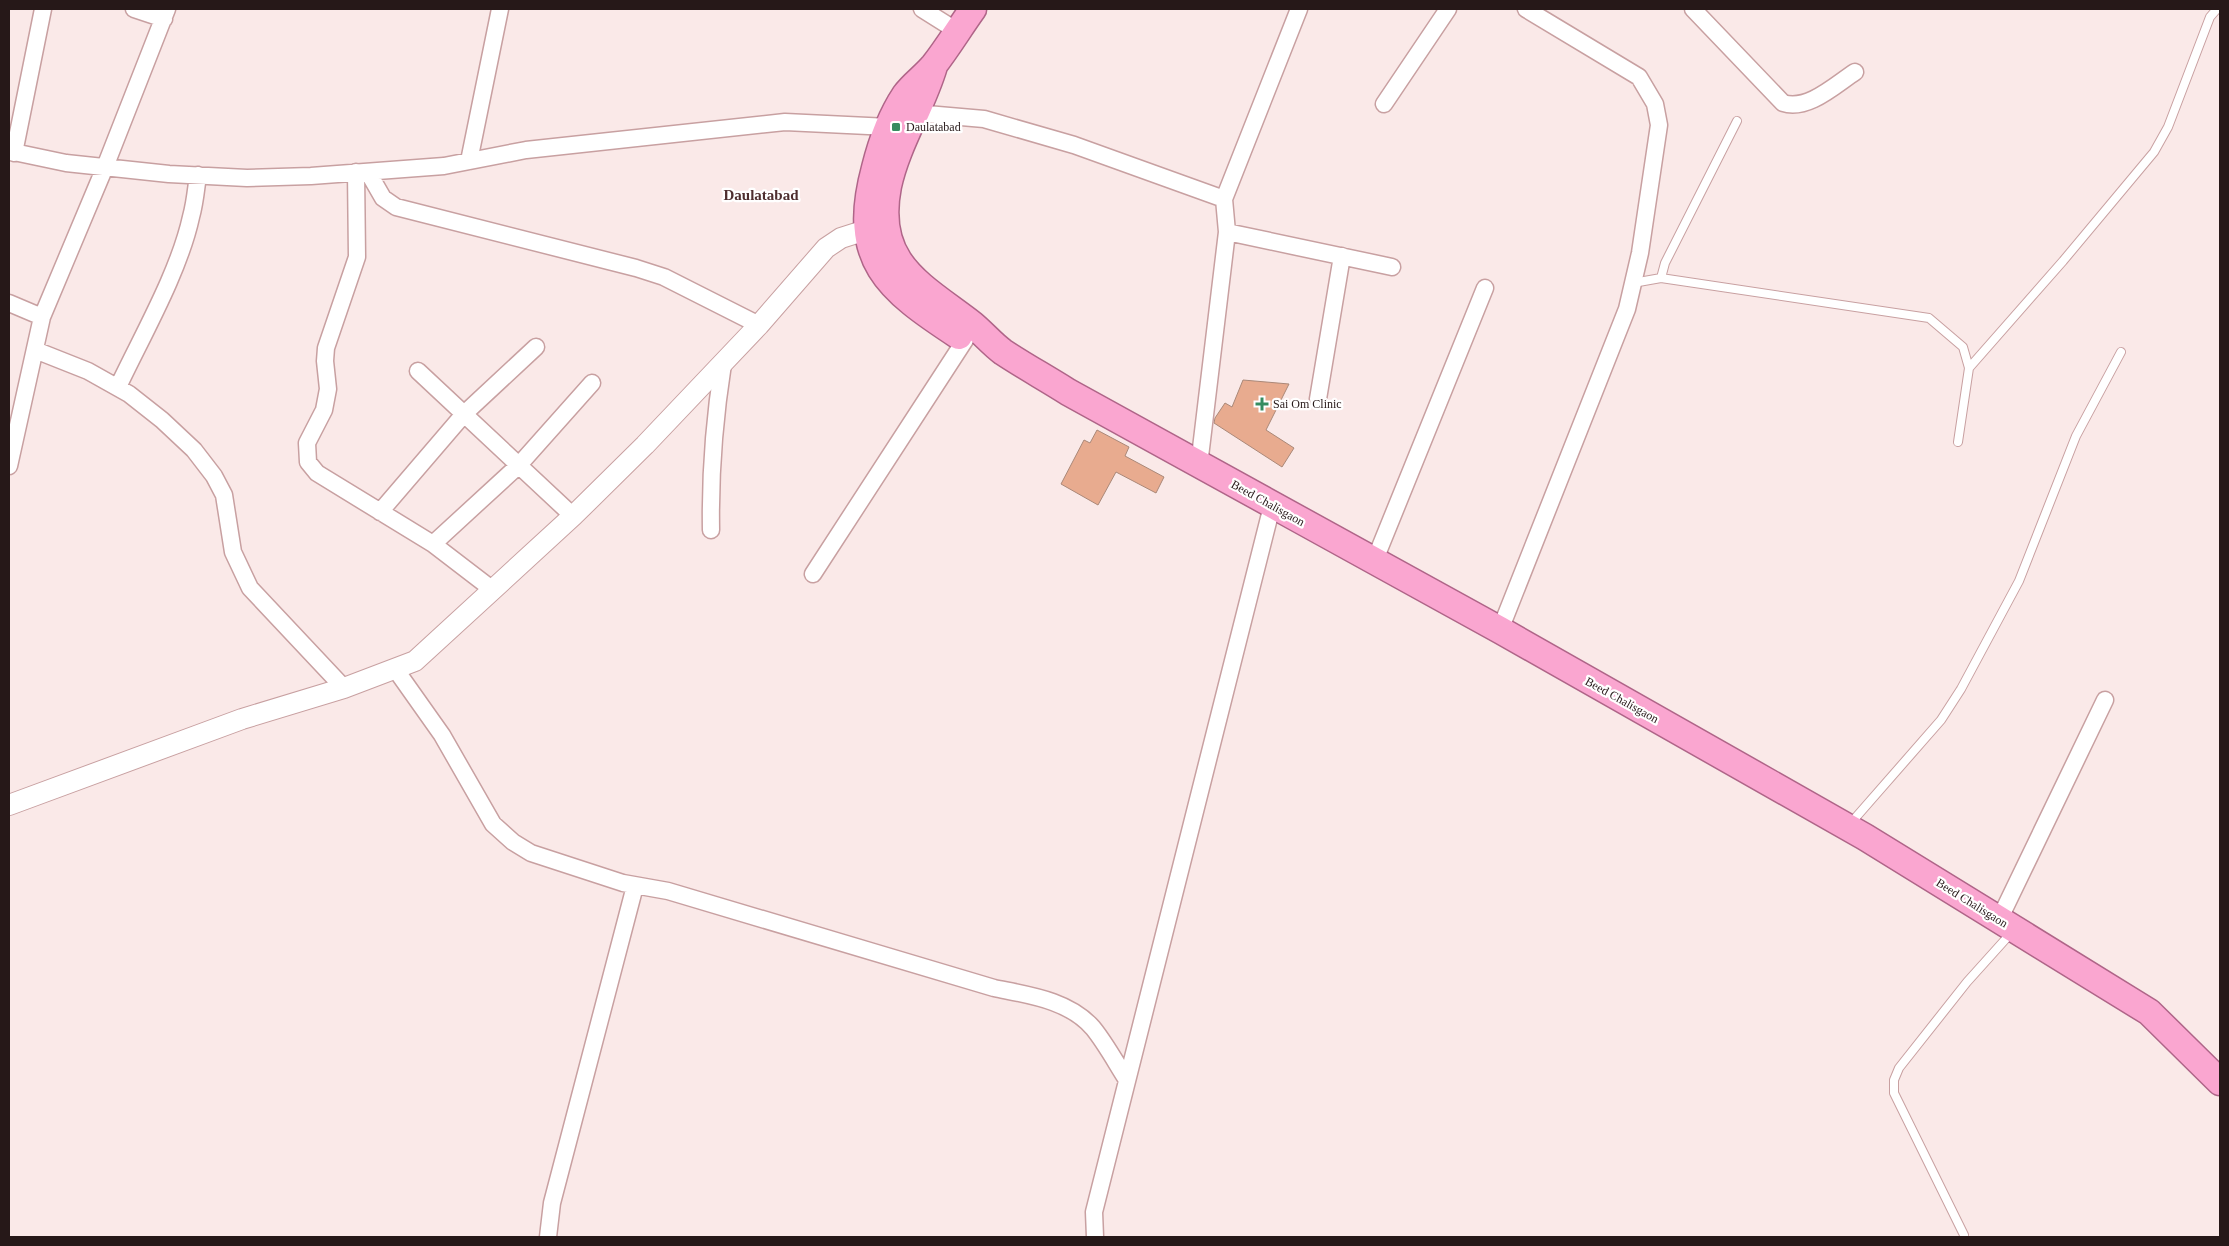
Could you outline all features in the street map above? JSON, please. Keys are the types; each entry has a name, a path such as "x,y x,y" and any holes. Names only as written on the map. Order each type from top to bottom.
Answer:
{"highway":[{"name":"Beed Chalisgaon","path":"973,9 934,66 906,94 889,127 870,184 866,230 868,245 875,260 893,286 923,313 965,340 985,349 1001,351"},
{"name":"Beed Chalisgaon","path":"934,66 928,87 904,140 889,186 886,206 887,236 899,262 910,276 946,307 987,336 1001,351 1068,392 1500,630 1848,827 2149,1012 2220,1082"}],"street":[{"path":"42,9 12,152 66,163 247,178 444,166 526,150 785,122 889,127"},
{"path":"9,466 42,317 105,167 165,14 134,9"},
{"path":"469,161 500,9"},
{"path":"922,9 957,31"},
{"path":"1199,465 1227,232 1224,199 1299,9"},
{"path":"1384,104 1448,9"},
{"path":"1500,630 1627,309 1640,253 1659,125 1655,104 1638,77 1526,9"},
{"path":"1692,9 1783,103 1792,106 1806,103 1855,72"},
{"path":"915,113 992,122 1074,145 1224,199"},
{"path":"362,172 383,198 396,207 636,268 664,277 759,325"},
{"path":"362,172 357,257 326,348 327,398 324,410 307,443 308,462 317,473 433,544 493,590"},
{"path":"118,387 164,292 184,241 191,218 198,175"},
{"path":"9,805 242,719 344,688 396,670 415,661 573,516 723,364 826,248 841,238 866,230"},
{"path":"1227,232 1392,267"},
{"path":"1318,399 1342,256"},
{"path":"1374,562 1484,288"},
{"path":"9,303 42,317"},
{"path":"813,574 965,340"},
{"path":"380,512 464,414 536,347"},
{"path":"35,350 88,371 118,387 162,420 194,450 214,476 224,495 233,552 250,588 344,688"},
{"path":"711,530 710,471 715,413 723,364"},
{"path":"418,371 573,516"},
{"path":"433,544 519,464 592,383"},
{"path":"1095,1237 1094,1212 1272,506"},
{"path":"396,670 442,735 493,824 514,842 531,853 635,886 668,892 994,988 1044,999 1073,1011 1092,1027 1127,1080"},
{"path":"2007,924 2105,700"},
{"path":"548,1237 552,1203 635,886"}],"lane":[{"path":"1969,368 2063,261 2154,152 2168,127 2210,17 2217,9"},
{"path":"1660,278 1665,263 1737,121"},
{"path":"1633,283 1660,278 1929,318 1963,347 1969,368 1958,442"},
{"path":"1848,827 1941,720 1961,689 2019,581 2076,436 2121,352"},
{"path":"1964,1235 1894,1093 1894,1080 1898,1068 1967,982 2007,924"}],"building":[{"path":"1243,380 1289,384 1266,430 1294,448 1282,467 1214,423 1215,418 1225,403 1232,407"},
{"path":"1097,430 1129,447 1125,456 1164,477 1156,493 1116,472 1098,505 1061,484 1084,440 1090,443"}],"place":[{"name":"Daulatabad","path":"896,127"},
{"name":"Sai Om Clinic","path":"1262,404"}],"district":[{"name":"Daulatabad","path":"761,195"}]}
